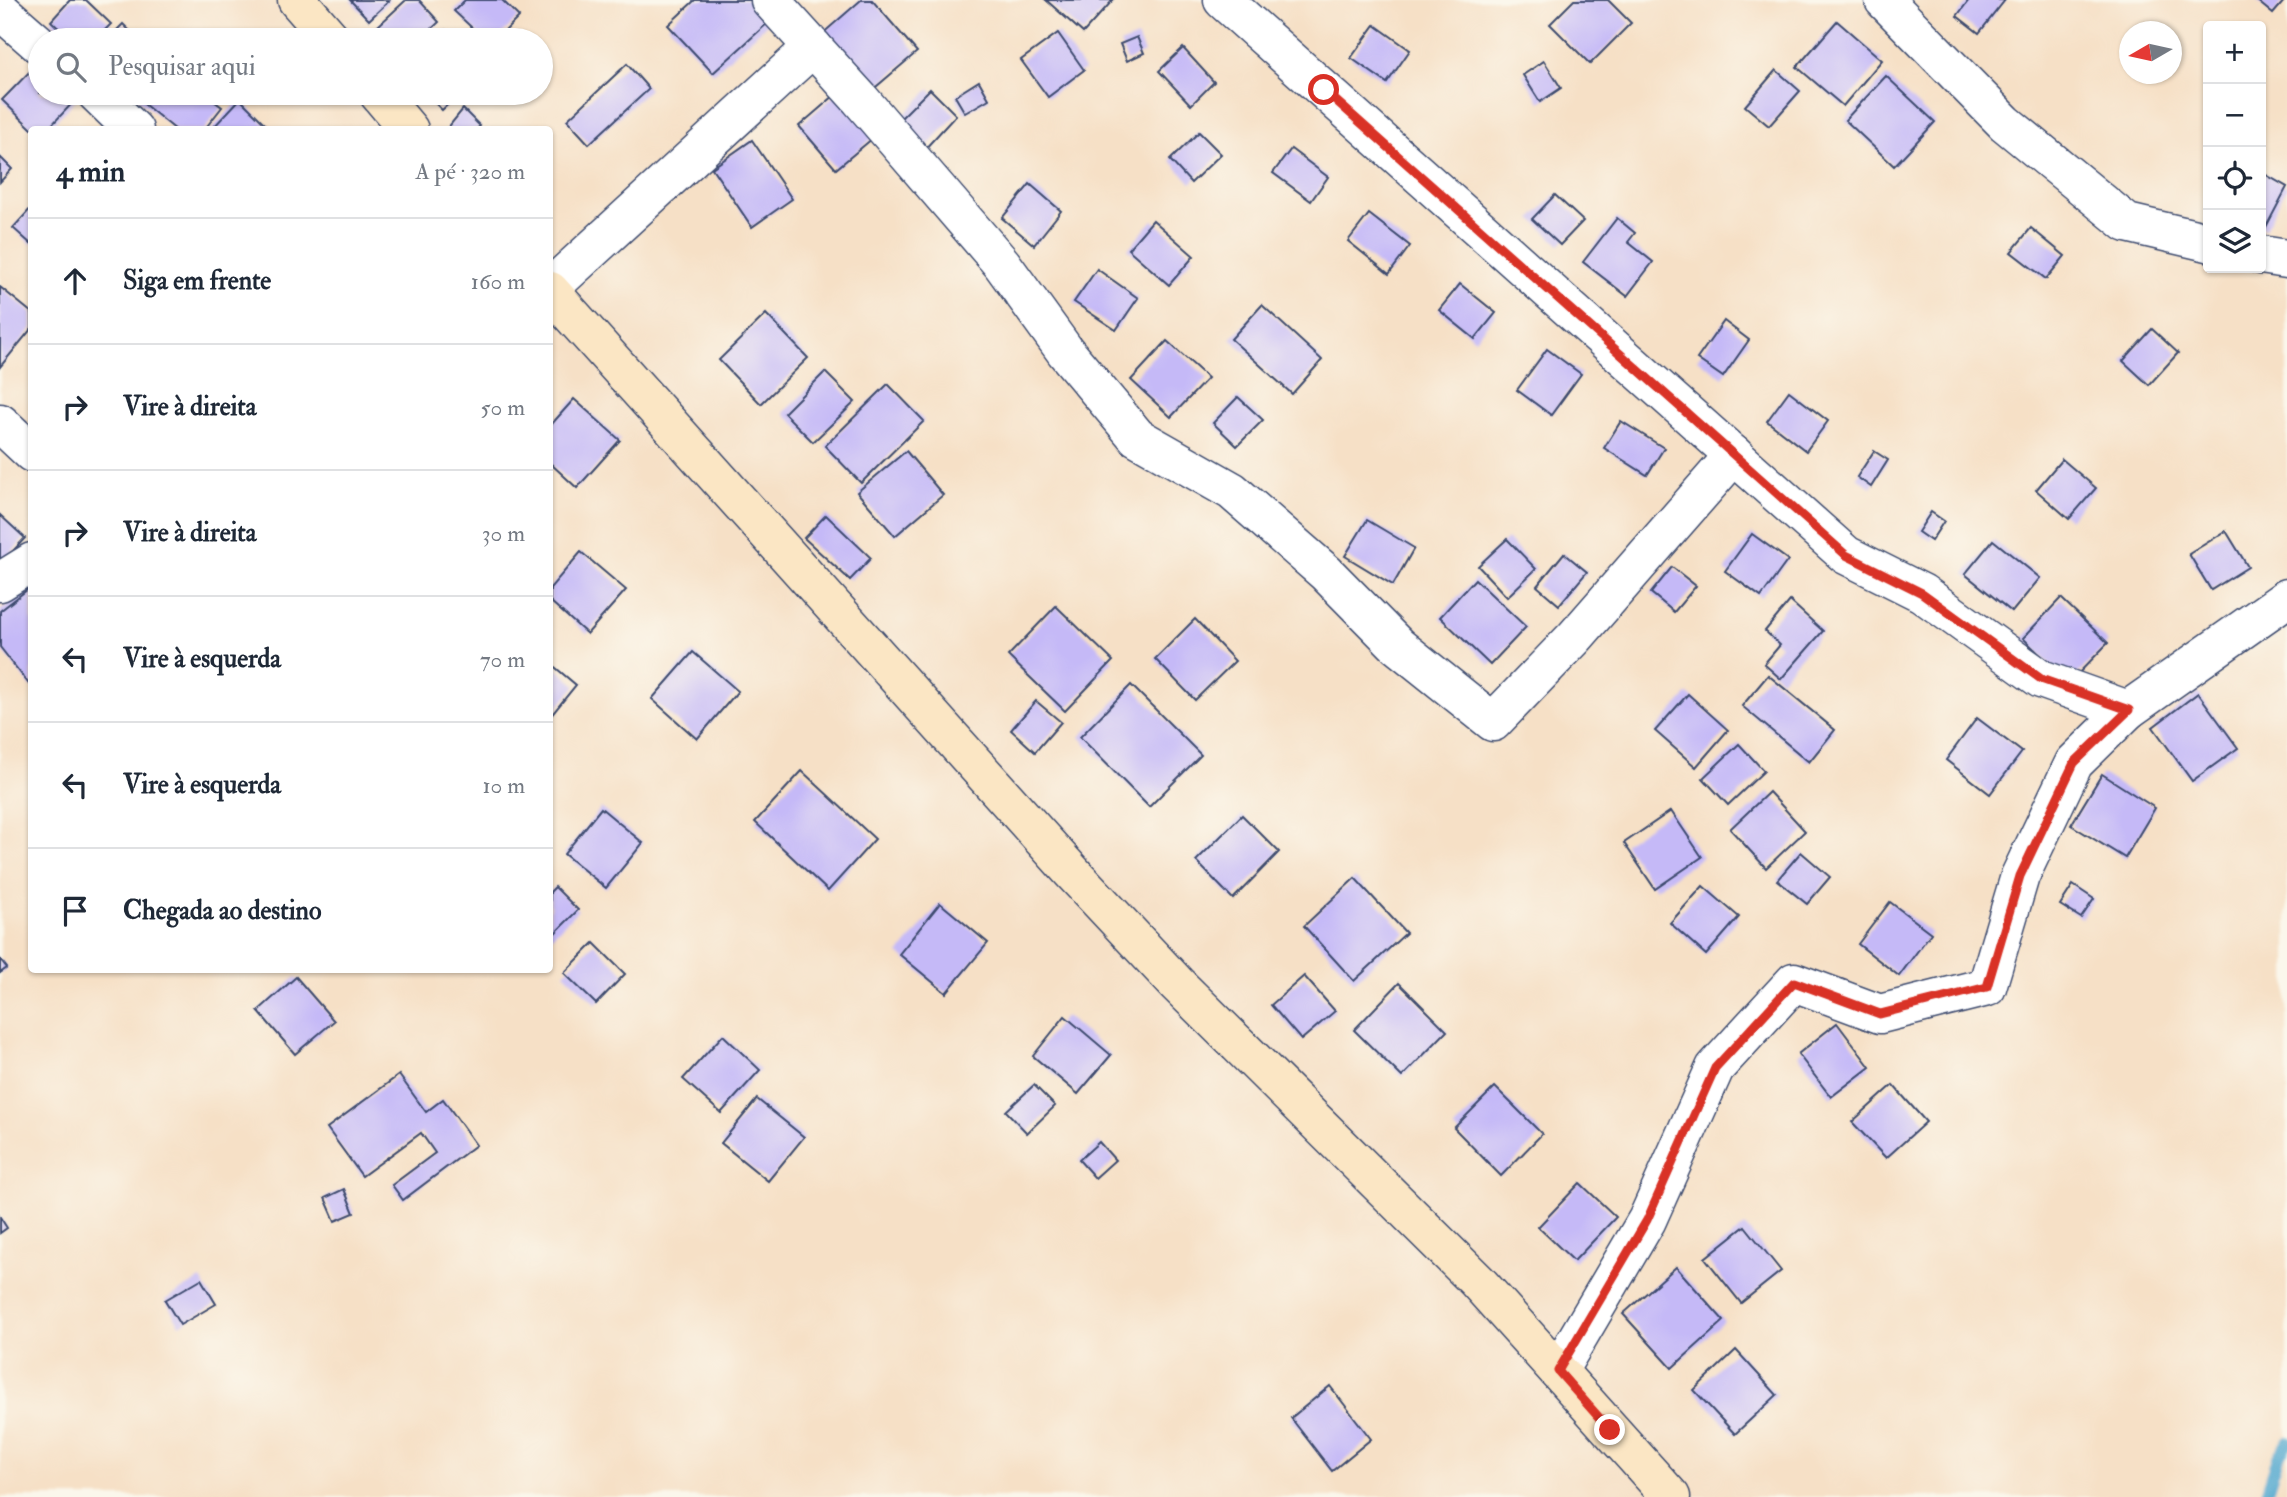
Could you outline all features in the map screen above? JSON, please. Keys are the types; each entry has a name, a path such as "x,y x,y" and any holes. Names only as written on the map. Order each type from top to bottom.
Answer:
{"street":[{"path":"297,0 322,28"},
{"path":"769,0 1002,264 1065,351 1137,438 1232,491 1326,573 1398,646 1493,722 1575,637 1734,454"},
{"path":"1223,0 1846,555 1922,593 2041,679 2129,710"},
{"path":"1884,0 2004,123 2127,223 2203,241"},
{"path":"0,10 28,34"},
{"path":"553,287 813,47"},
{"path":"108,105 130,126"},
{"path":"388,105 406,126"},
{"path":"2266,256 2287,258"},
{"path":"553,293 1080,881 1177,984 1477,1281 1671,1497"},
{"path":"0,423 28,449"},
{"path":"0,582 28,564"},
{"path":"1558,1371 1647,1220 1715,1068 1794,982 1880,1014 1987,987 2020,876 2074,763 2129,710 2287,598"}],"building":[{"path":"70,0 86,0 111,24 107,28 58,28 51,21"},
{"path":"350,0 390,0 369,20"},
{"path":"406,0 419,0 439,22 433,28 378,26"},
{"path":"465,0 502,0 519,17 508,28 472,28 454,11"},
{"path":"695,0 752,0 770,21 713,73 668,25"},
{"path":"861,0 872,0 917,52 870,92 821,35"},
{"path":"1046,0 1113,0 1083,33"},
{"path":"1574,0 1608,0 1631,23 1590,64 1550,24"},
{"path":"1969,0 2005,0 1979,33 1957,16"},
{"path":"2256,0 2285,0 2273,14"},
{"path":"1837,21 1882,60 1843,106 1797,67"},
{"path":"1375,25 1410,50 1387,83 1351,58"},
{"path":"1058,33 1084,70 1048,97 1021,60"},
{"path":"1137,37 1144,53 1127,61 1120,44"},
{"path":"1183,48 1214,82 1191,105 1159,71"},
{"path":"1544,61 1561,88 1540,102 1523,75"},
{"path":"627,64 649,89 589,144 567,120"},
{"path":"1776,70 1800,91 1769,126 1745,106"},
{"path":"28,73 28,105 71,105 51,126 29,126 2,100"},
{"path":"1886,76 1935,122 1894,166 1845,120"},
{"path":"979,81 989,99 965,113 955,96"},
{"path":"842,89 879,133 836,169 799,126"},
{"path":"930,89 956,115 923,151 895,124"},
{"path":"145,105 222,107 207,126 171,126"},
{"path":"234,105 246,105 267,126 215,126"},
{"path":"463,109 480,126 449,126"},
{"path":"1199,132 1221,154 1191,183 1170,160"},
{"path":"752,140 792,199 752,227 712,168"},
{"path":"1291,149 1328,177 1311,201 1273,173"},
{"path":"0,157 12,169 0,182"},
{"path":"2266,175 2287,187 2266,227"},
{"path":"1030,184 1061,211 1034,245 1002,218"},
{"path":"1555,195 1583,221 1560,245 1532,219"},
{"path":"28,211 28,241 13,228"},
{"path":"1369,214 1410,246 1389,274 1348,241"},
{"path":"1617,218 1635,233 1628,242 1653,262 1627,296 1583,262"},
{"path":"1153,220 1194,256 1169,285 1128,249"},
{"path":"2031,228 2065,256 2046,279 2011,252"},
{"path":"1097,269 1138,298 1116,330 1074,302"},
{"path":"1460,284 1496,313 1475,339 1439,310"},
{"path":"0,287 28,310 28,333 0,367"},
{"path":"1262,305 1322,360 1292,394 1231,339"},
{"path":"766,314 808,358 761,404 719,360"},
{"path":"1724,321 1749,340 1723,377 1697,359"},
{"path":"2152,329 2178,353 2149,385 2123,361"},
{"path":"1167,341 1208,378 1171,417 1131,380"},
{"path":"1547,349 1581,374 1551,415 1517,390"},
{"path":"825,372 855,402 813,442 784,413"},
{"path":"888,384 924,421 861,483 825,446"},
{"path":"1789,391 1828,421 1806,451 1767,421"},
{"path":"1238,397 1263,420 1237,446 1213,423"},
{"path":"574,399 620,440 577,488 553,466 553,423"},
{"path":"1621,421 1664,448 1647,475 1604,448"},
{"path":"906,451 943,495 895,536 857,492"},
{"path":"1874,451 1888,460 1871,487 1857,477"},
{"path":"2062,459 2096,488 2069,519 2036,490"},
{"path":"1931,512 1944,521 1931,541 1918,532"},
{"path":"0,515 25,538 0,565"},
{"path":"826,515 871,558 850,580 804,538"},
{"path":"1367,520 1414,548 1393,585 1345,556"},
{"path":"2226,531 2248,567 2211,590 2189,554"},
{"path":"1752,534 1788,560 1761,597 1725,571"},
{"path":"1507,539 1536,569 1507,597 1478,566"},
{"path":"1993,540 2040,578 2012,612 1965,574"},
{"path":"581,552 626,590 587,634 553,604 553,585"},
{"path":"1564,553 1587,572 1559,605 1537,586"},
{"path":"1672,567 1696,586 1674,612 1651,593"},
{"path":"1475,579 1526,627 1490,665 1440,617"},
{"path":"28,589 28,683 0,647 0,611"},
{"path":"2061,598 2108,643 2069,683 2023,638"},
{"path":"1790,601 1823,631 1781,679 1764,664 1780,645 1765,631"},
{"path":"1056,606 1113,661 1065,711 1008,656"},
{"path":"1195,619 1235,661 1195,700 1155,659"},
{"path":"693,652 738,691 697,739 652,699"},
{"path":"553,666 576,685 553,713"},
{"path":"1768,675 1835,730 1809,762 1742,706"},
{"path":"1131,685 1201,755 1149,807 1080,737"},
{"path":"2198,693 2238,748 2192,781 2153,727"},
{"path":"1688,694 1728,730 1696,767 1655,731"},
{"path":"1036,701 1061,722 1035,752 1011,730"},
{"path":"1977,718 2022,752 1990,794 1946,760"},
{"path":"1739,744 1764,771 1728,805 1703,778"},
{"path":"802,771 875,839 828,891 755,822"},
{"path":"2102,774 2155,808 2125,858 2071,825"},
{"path":"1769,792 1805,831 1766,868 1730,829"},
{"path":"601,808 643,843 606,888 564,854"},
{"path":"1671,811 1702,857 1655,889 1624,843"},
{"path":"1242,815 1279,852 1233,899 1196,861"},
{"path":"1801,852 1830,877 1807,904 1777,880"},
{"path":"1355,878 1406,933 1354,981 1304,926"},
{"path":"2073,885 2094,899 2081,918 2060,905"},
{"path":"1703,886 1739,917 1706,955 1670,923"},
{"path":"555,887 578,910 553,935"},
{"path":"1890,902 1931,933 1899,976 1858,944"},
{"path":"940,903 988,943 946,993 899,954"},
{"path":"594,943 625,974 596,1004 564,973"},
{"path":"0,959 7,968 0,973"},
{"path":"1304,976 1335,1011 1301,1040 1271,1005"},
{"path":"296,977 334,1021 295,1054 258,1011"},
{"path":"1399,983 1447,1031 1402,1077 1354,1030"},
{"path":"1065,1016 1111,1055 1078,1094 1033,1056"},
{"path":"1837,1023 1870,1067 1831,1097 1798,1054"},
{"path":"723,1035 760,1070 721,1113 683,1079"},
{"path":"399,1075 426,1112 443,1099 476,1145 403,1200 392,1185 435,1153 421,1133 362,1176 327,1128"},
{"path":"1034,1085 1055,1106 1027,1133 1006,1111"},
{"path":"1893,1085 1926,1122 1886,1158 1852,1122"},
{"path":"1495,1087 1542,1134 1501,1176 1454,1128"},
{"path":"757,1099 804,1137 768,1181 721,1143"},
{"path":"1099,1142 1115,1160 1095,1178 1079,1160"},
{"path":"1580,1183 1616,1217 1574,1261 1538,1227"},
{"path":"344,1189 354,1213 335,1221 325,1198"},
{"path":"0,1217 7,1228 0,1233"},
{"path":"1745,1226 1781,1271 1741,1303 1705,1258"},
{"path":"1676,1267 1724,1321 1672,1368 1623,1314"},
{"path":"201,1279 216,1304 180,1325 165,1300"},
{"path":"1736,1350 1777,1395 1735,1434 1694,1390"},
{"path":"1330,1386 1371,1439 1332,1471 1291,1418"}],"waterway":[{"path":"2265,1497 2278,1457 2287,1443"}],"route":[{"path":"1324,90 1846,555 1922,593 2041,679 2129,710 2074,763 2020,876 1987,987 1880,1014 1794,982 1715,1068 1647,1220 1558,1371 1610,1430"}]}
